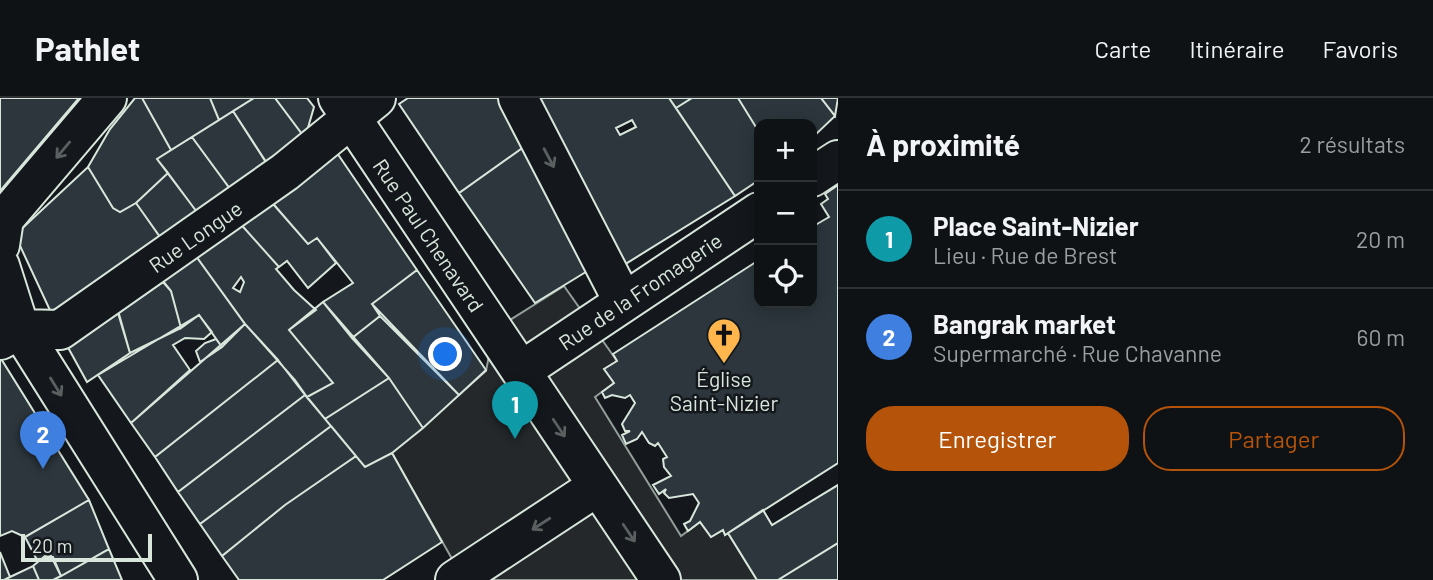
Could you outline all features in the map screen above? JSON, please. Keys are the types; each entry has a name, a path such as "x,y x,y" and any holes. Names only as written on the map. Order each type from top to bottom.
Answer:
{"street":[{"path":"0,245 4,219 107,98"},
{"path":"517,98 623,301"},
{"name":"Rue Longue","path":"10,335 60,330 285,173 355,104"},
{"name":"Rue Paul Chenavard","path":"355,104 521,372 660,580"},
{"path":"817,174 838,160"},
{"name":"Rue de la Fromagerie","path":"521,372 754,215"},
{"path":"0,266 10,335 178,580"},
{"path":"455,580 598,486"}],"shaded area":[{"path":"564,286 617,361 605,369 614,383 595,397 681,536 700,522 711,537 723,530 725,535 728,533 757,580 464,580 392,453 486,371 494,330"}],"building":[{"path":"0,98 79,98 0,191"},
{"path":"135,98 142,98 171,150 157,159 168,173 136,203 120,212 113,208 88,167 110,129"},
{"path":"142,98 210,98 219,120 171,150"},
{"path":"210,98 254,98 219,120"},
{"path":"254,98 275,98 305,138 269,167 233,111"},
{"path":"275,98 307,98 314,107 305,138"},
{"path":"408,98 503,98 528,144 459,193 399,104"},
{"path":"531,98 669,98 735,196 619,268","holes":["632,120 636,127 620,135 616,128"]},
{"path":"669,98 692,98 676,108"},
{"path":"692,98 738,98 754,124 754,183 735,196 676,108"},
{"path":"738,98 821,98 835,116 817,133 817,119 754,119 754,124"},
{"path":"821,98 838,98 835,116"},
{"path":"233,111 272,171 236,197 192,137"},
{"path":"192,137 236,197 203,220 157,159"},
{"path":"528,144 594,267 535,303 459,193"},
{"path":"335,150 417,270 372,304 380,316 352,338 323,302 353,283 317,238 308,244 269,199"},
{"path":"88,167 113,208 120,212 136,203 165,244 55,321 15,235"},
{"path":"168,173 202,219 165,244 136,203"},
{"name":"Église Saint-Nizier","path":"838,185 838,463 725,535 723,530 711,537 700,522 688,531 684,524 690,521 699,503 693,494 669,498 664,493 666,489 659,494 653,485 671,476 664,467 663,459 667,457 658,443 655,446 649,443 642,432 637,439 626,444 622,435 630,431 625,431 622,424 635,403 630,395 625,398 612,395 605,398 602,392 614,383 604,369 617,361 613,354 754,263 754,308 817,308 817,224 829,217 821,204 828,199 825,194"},
{"path":"267,197 308,244 317,238 336,263 308,288 287,261 279,267 237,220"},
{"path":"237,220 279,267 276,269 294,290 316,310 289,330 333,383 307,397 245,324 193,252","holes":["241,277 244,282 240,292 233,288"]},
{"path":"193,252 245,324 222,347 199,315 181,328 171,291 159,276"},
{"path":"417,270 486,370 459,395 372,304"},
{"path":"163,282 171,291 181,328 130,353 118,313"},
{"path":"323,302 389,378 325,419 307,397 333,383 289,330"},
{"path":"117,307 130,353 87,382 65,342"},
{"path":"199,315 212,332 204,339 185,338 173,345 190,370 131,423 98,375"},
{"path":"380,316 459,395 423,428 389,378 352,338"},
{"path":"245,324 278,360 155,457 131,423"},
{"path":"216,339 222,347 200,362 196,351 205,343"},
{"path":"0,357 89,500 25,537 12,531 0,536"},
{"path":"278,360 305,395 178,492 155,457"},
{"path":"389,378 423,428 392,453 365,467 325,419"},
{"path":"305,395 331,426 200,524 178,492"},
{"path":"331,426 356,456 285,505 222,556 200,524"},
{"path":"392,453 442,542 383,580 239,580 222,556 285,505 356,456 365,467"},
{"path":"838,485 838,543 778,580 757,580 728,533 763,510 772,525"},
{"path":"89,500 109,549 61,576 51,556 37,560 25,537"},
{"path":"838,543 838,580 778,580"},
{"path":"109,549 122,580 53,580 61,576"},
{"path":"0,552 10,577 4,580 0,580"},
{"path":"45,556 53,557 61,576 53,580 39,580 33,566"},
{"path":"33,566 39,580 4,580 10,577"}],"place":[{"name":"Église Saint-Nizier","path":"724,365"},
{"name":"Place Saint-Nizier","path":"515,439"},
{"name":"Bangrak market","path":"43,469"}]}
